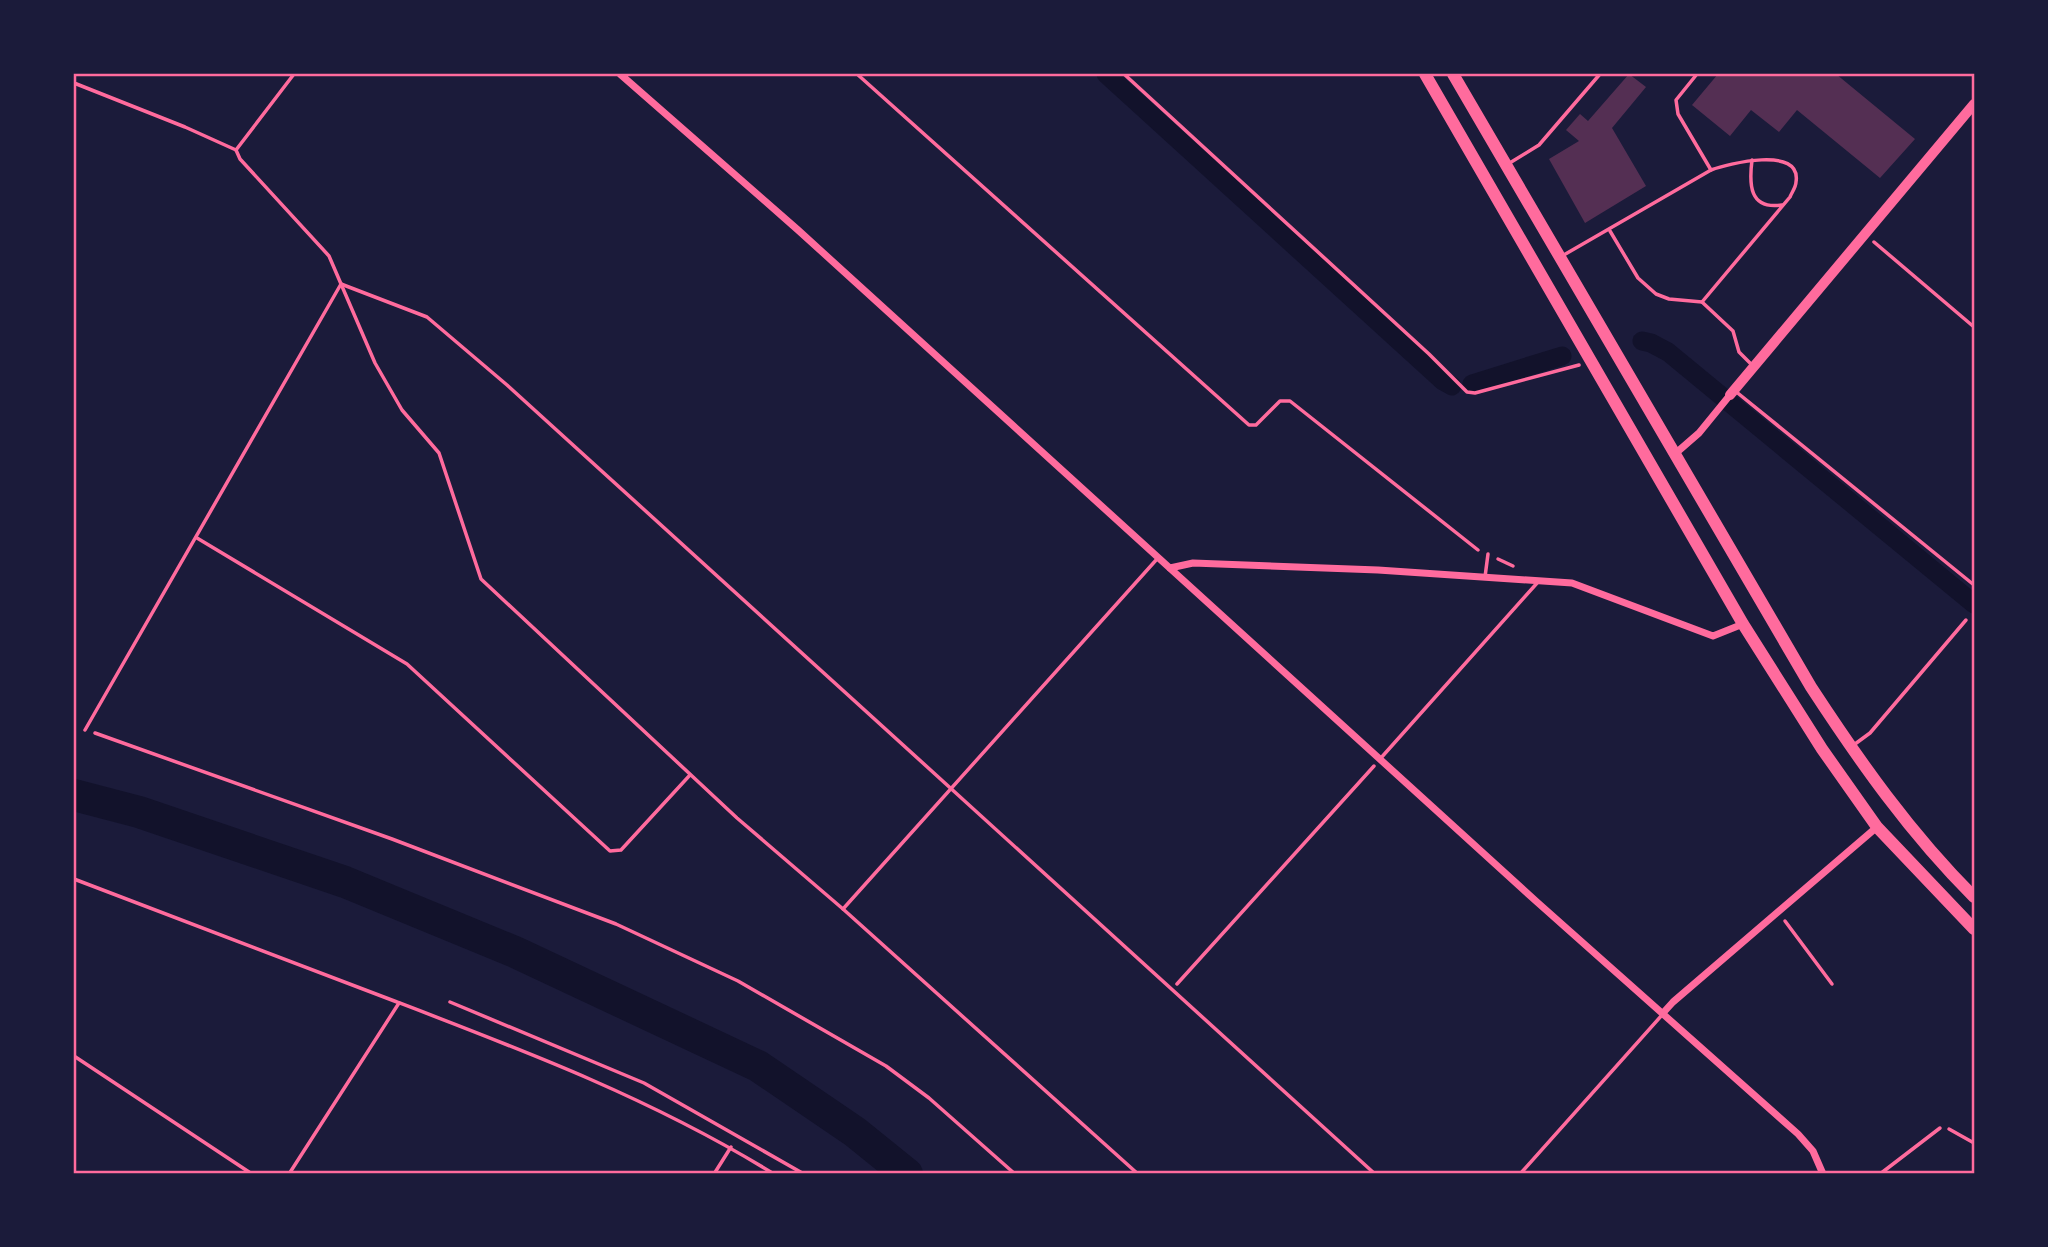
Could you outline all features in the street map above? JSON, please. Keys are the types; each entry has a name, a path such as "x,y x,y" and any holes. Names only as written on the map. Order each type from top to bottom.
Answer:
{"main road":[{"path":"1426,74 1743,624 1816,740 1877,827 1975,929"},
{"path":"1453,74 1764,607 1850,747 1896,810 1946,869 1975,897"}],"street":[{"path":"620,74 798,230 1807,1143 1823,1174"},
{"path":"1676,453 1699,433 1975,104"},
{"path":"1170,568 1194,563 1572,583 1713,636 1743,624"},
{"path":"1663,1013 1877,827"}],"lane":[{"path":"236,150 294,74"},
{"path":"1506,165 1539,145 1600,74"},
{"path":"1698,74 1676,100 1678,114 1711,170"},
{"path":"74,83 236,150 240,159 329,256 375,363 402,410 439,453 481,579 737,818 843,909 1138,1174"},
{"path":"1752,160 1751,191 1759,202 1771,207 1784,205"},
{"path":"1560,257 1711,170 1752,160 1780,160 1789,165 1796,173 1796,182 1790,197 1702,302"},
{"path":"1609,231 1638,278 1656,295 1702,302 1733,331 1739,352 1754,366"},
{"path":"85,730 341,284"},
{"path":"341,284 427,317 517,394 1375,1174"},
{"path":"1732,392 1975,585"},
{"path":"197,538 407,664 610,851 621,850 690,774"},
{"path":"1485,577 1488,554"},
{"path":"843,909 1158,558"},
{"path":"1380,759 1540,580"},
{"path":"1850,747 1870,733 1966,620"},
{"path":"74,879 489,1036 592,1079 667,1113 731,1147 774,1174"},
{"path":"289,1174 398,1003"},
{"path":"1520,1174 1663,1013"},
{"path":"74,1056 252,1174"},
{"path":"1880,1174 1940,1128"},
{"path":"714,1174 731,1147"}],"path":[{"path":"857,74 1249,425 1256,425 1280,401 1290,401 1475,548 1516,568"},
{"path":"1124,74 1467,392 1475,393 1591,362"},
{"path":"1865,234 1975,327"},
{"path":"85,730 392,839 604,919 738,981 886,1066 929,1098 1015,1174"},
{"path":"1172,989 1380,759"},
{"path":"1778,912 1832,984"},
{"path":"450,1002 643,1083 804,1174"},
{"path":"1940,1128 1950,1129 1975,1143"}],"building":[{"path":"1629,74 1646,87 1612,128 1646,186 1585,223 1549,159 1579,141 1566,130 1580,114 1588,121"},
{"path":"1718,74 1836,74 1915,139 1880,178 1797,110 1779,132 1751,110 1730,136 1692,105"}],"waterway":[{"path":"1106,74 1443,381 1452,386"},
{"path":"1642,341 1668,352 1974,604"},
{"path":"1472,384 1562,356"},
{"path":"74,795 139,812 345,882 515,952 758,1066 855,1132 907,1174"}]}
